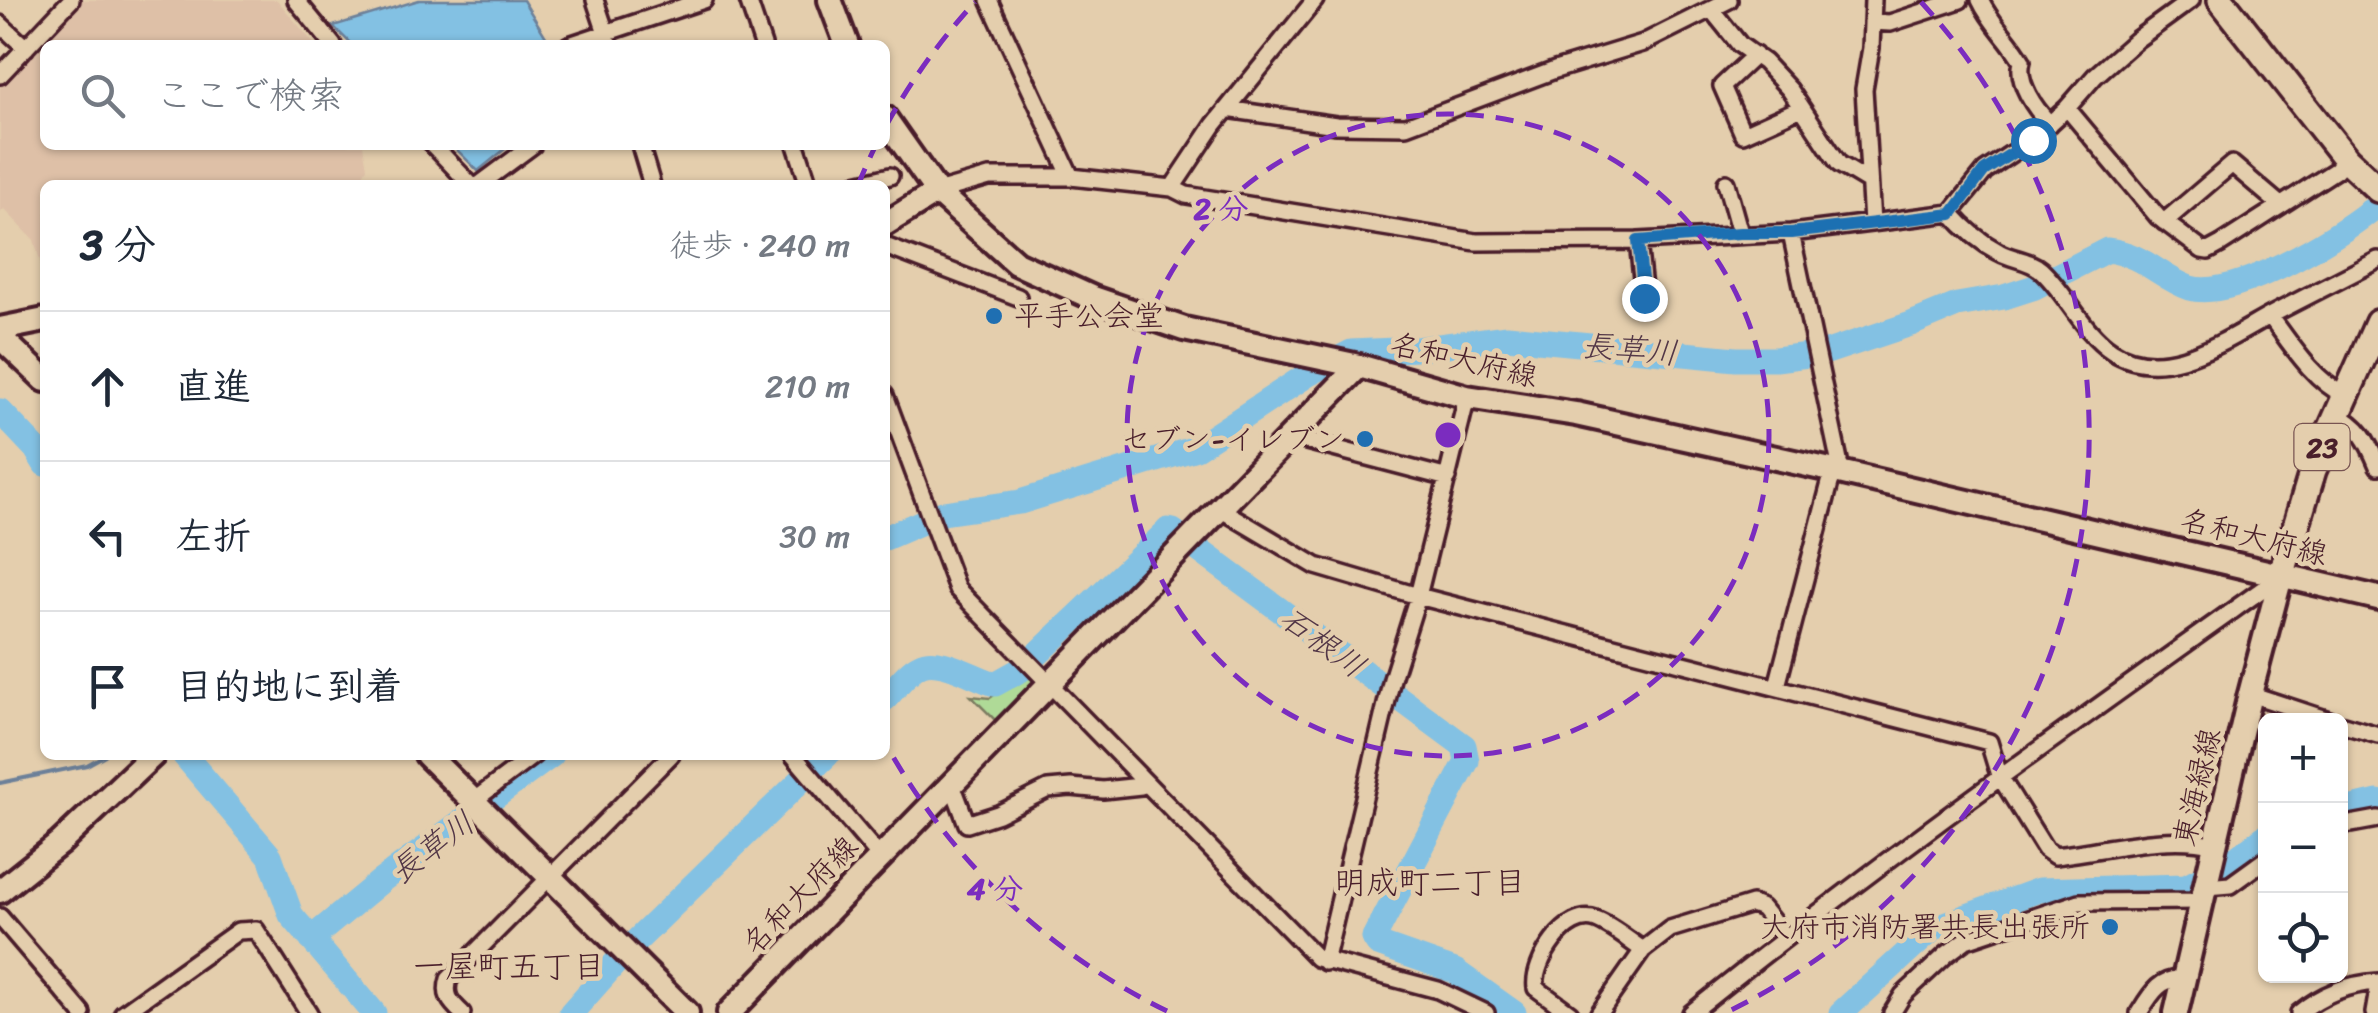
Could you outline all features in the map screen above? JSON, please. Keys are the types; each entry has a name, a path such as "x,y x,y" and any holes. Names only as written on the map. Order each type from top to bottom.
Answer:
{"main road":[{"path":"830,0 845,40"},
{"path":"2221,0 2346,159 2378,189"},
{"path":"890,125 937,192 1016,262 1093,298 1184,329 1353,365"},
{"path":"890,221 937,192"},
{"path":"0,328 40,321"},
{"name":"23","path":"2281,576 2313,470 2378,323"},
{"path":"0,337 40,375"},
{"name":"名和大府線","path":"729,1013 1291,437 1353,365 1467,397 1576,414 1835,470 2378,598"},
{"name":"東海緑線","path":"2176,1013 2281,576"},
{"path":"0,891 60,844 148,760"},
{"path":"432,760 687,1013"}],"street":[{"path":"0,75 72,0"},
{"path":"296,0 328,40"},
{"path":"594,0 608,40 704,0"},
{"path":"748,0 761,40"},
{"path":"988,0 1071,177"},
{"path":"1172,188 1227,110 1315,0"},
{"path":"1227,110 1336,125 1406,126 1644,43 1729,0"},
{"path":"1872,223 1864,88 1873,0"},
{"path":"1872,22 1890,23 1960,0"},
{"path":"1980,0 1988,18 2007,35 2022,61 2022,82 2050,124"},
{"path":"937,192 990,177 1071,177 1172,188 1186,195 1450,240 1638,241 1791,233 1952,214 1984,171 2033,140 2095,76 2191,0"},
{"path":"1712,10 1740,45 1790,90 1839,164 1870,182"},
{"path":"0,24 26,48"},
{"path":"1755,56 1722,86 1743,134 1801,108"},
{"path":"2067,108 2164,222 2202,250 2208,251 2336,170 2346,159"},
{"path":"438,150 466,180"},
{"path":"486,180 527,150"},
{"path":"642,150 650,180"},
{"path":"798,150 806,180"},
{"path":"2164,222 2232,164 2279,204"},
{"path":"873,180 890,176"},
{"path":"1726,183 1740,233"},
{"path":"1952,214 2001,253 2032,263 2044,272 2097,339 2130,361 2178,359 2218,346 2378,260"},
{"path":"1777,686 1839,460 1791,233"},
{"path":"1638,241 1644,298"},
{"path":"890,248 1018,297"},
{"path":"2270,316 2366,437 2378,466"},
{"path":"1324,962 1392,679 1418,596 1467,397"},
{"path":"890,408 957,589 1317,958 1438,990 1486,1013"},
{"path":"1291,437 1448,478"},
{"path":"1220,509 1316,566 1418,596 1989,742 1999,775 2045,849 2054,856 2172,839 2198,840 2213,850"},
{"path":"1691,1013 1999,775 2281,576"},
{"path":"2250,694 2308,713"},
{"path":"2348,726 2378,735"},
{"path":"478,808 529,760"},
{"path":"462,1013 450,1002 446,988 449,978 665,760"},
{"path":"798,760 879,856"},
{"path":"948,786 956,794 967,824 998,814 1048,789 1103,790 1141,786 1145,782"},
{"path":"2348,825 2378,819"},
{"path":"1892,1013 1903,996 1966,940 2080,902 2205,892 2230,885 2258,866"},
{"path":"1599,1013 1643,950 1670,929 1752,904 1762,908 1785,937"},
{"path":"0,917 82,1013"},
{"path":"1570,1013 1536,988 1534,977 1554,938 1579,920 1594,918 1643,950"},
{"path":"134,1010 238,931 256,930 309,1013"},
{"path":"2140,1013 2164,981 2184,980"},
{"path":"2298,1013 2321,996 2339,989 2378,986 2374,1013"}],"shaded area":[{"path":"81,0 277,0 311,40 41,40"},
{"path":"40,41 40,150 364,150 367,168 361,180 40,180 40,261 34,240 4,209 0,213 0,81"}],"green space":[{"path":"1029,670 1037,678 995,720 971,696 990,698"}],"water":[{"path":"419,0 523,0 548,40 347,40 333,26"},
{"path":"457,150 504,150 478,171"}],"waterway":[{"name":"長草川","path":"890,536 943,513 1020,502 1196,448 1307,375 1351,352 1417,349 1507,337 1736,359 1824,353 1957,305 2035,287 2107,250 2131,256 2190,288 2209,290 2231,285 2309,251 2370,211"},
{"path":"0,411 40,456"},
{"name":"石根川","path":"890,693 910,671 928,663 947,665 995,684 1022,669 1168,530 1173,531 1464,746 1467,761 1374,938 1378,944 1455,971 1514,1013"},
{"path":"0,783 96,760"},
{"path":"188,760 270,856 291,915 374,1013"},
{"name":"長草川","path":"311,939 381,881 545,760"},
{"name":"石根川","path":"571,1013 626,951 822,760"},
{"name":"石根川","path":"2348,809 2378,802"},
{"name":"石根川","path":"1841,1013 1934,928 2039,890 2186,886 2233,861 2258,842"}],"place":[{"name":"平手公会堂","path":"994,316"},
{"name":"セブン-イレブン","path":"1365,439"},
{"name":"大府市消防署共長出張所","path":"2110,927"}],"district":[{"name":"明成町二丁目","path":"1430,882"},
{"name":"一屋町五丁目","path":"509,966"}],"route":[{"path":"1644,298 1638,241 1791,233 1952,214 1984,171 2033,140"}]}
